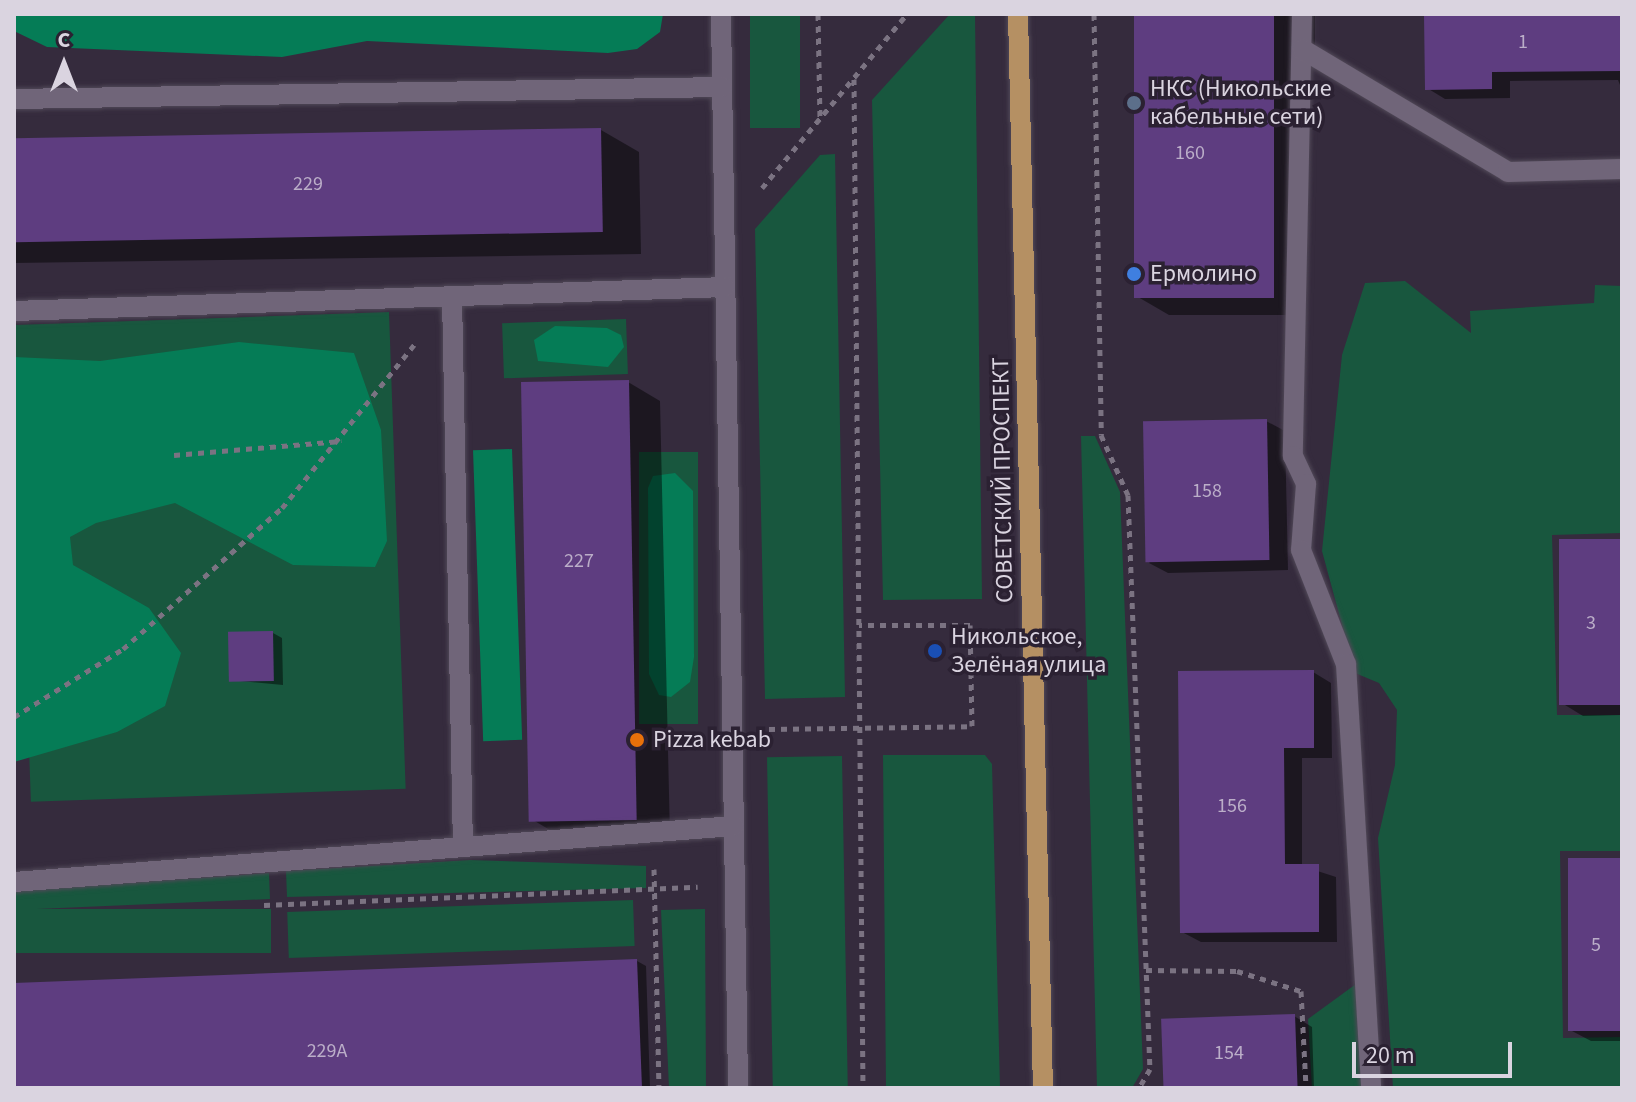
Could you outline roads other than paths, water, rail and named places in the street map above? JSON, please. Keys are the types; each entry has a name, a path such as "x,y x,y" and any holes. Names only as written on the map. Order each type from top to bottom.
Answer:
{"main road":[{"name":"СОВЕТСКИЙ ПРОСПЕКТ","path":"1018,14 1043,1088"}],"street":[{"path":"721,14 738,1088"},
{"path":"1302,14 1293,456 1306,484 1301,550 1346,664 1371,1088"},
{"path":"1302,49 1508,172 1622,169"},
{"path":"14,99 722,87"},
{"path":"14,311 725,287"},
{"path":"452,296 463,847"},
{"path":"14,882 734,826"}],"place":[{"name":"НКС (Никольские кабельные сети)","path":"1134,103"},
{"name":"Ермолино","path":"1134,274"},
{"name":"Никольское, Зелёная улица","path":"935,651"},
{"name":"Pizza kebab","path":"637,740"}]}
